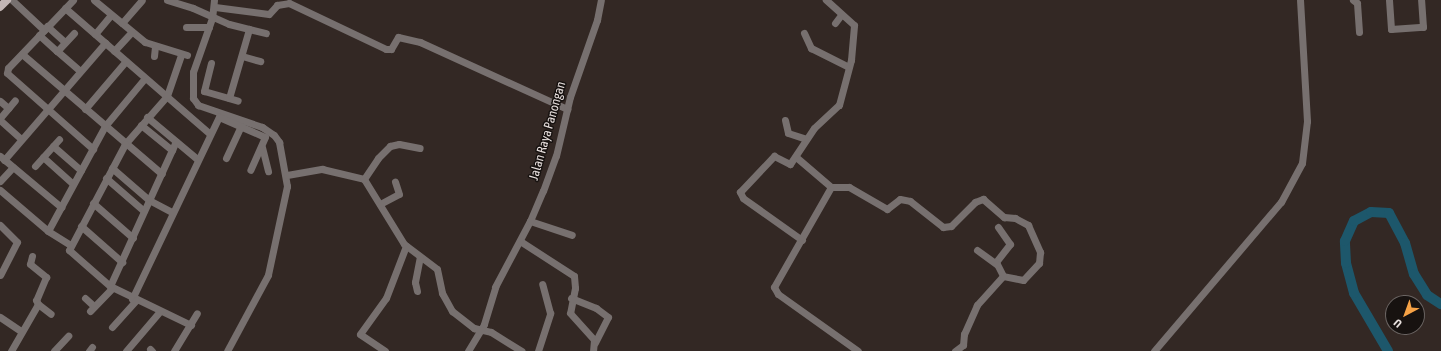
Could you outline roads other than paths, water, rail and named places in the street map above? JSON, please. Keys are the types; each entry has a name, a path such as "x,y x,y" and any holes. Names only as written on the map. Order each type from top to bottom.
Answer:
{"main road":[{"path":"0,7 7,0"}],"street":[{"path":"12,0 43,31 57,51 80,71"},
{"path":"73,0 8,68 8,76 93,149"},
{"path":"94,0 132,32 155,46 184,55 167,96 147,117 125,144 70,245 70,253 111,287 191,325"},
{"path":"167,0 193,8 212,18 266,33"},
{"name":"Jalan Raya Panongan","path":"468,351 479,330 484,324 495,287 530,221 556,156 567,109 597,20 601,0"},
{"path":"802,240 740,194 748,182 760,173 774,156 788,164 796,157 806,139 820,121 839,104 849,67 854,25 826,0"},
{"path":"1154,351 1281,202 1302,163 1307,122 1300,0"},
{"path":"1389,0 1391,29 1423,27 1421,0"},
{"path":"122,23 138,1"},
{"path":"1356,1 1359,32"},
{"path":"227,351 268,275 288,192 287,175 279,142 274,135 262,127 198,105 194,100 192,89 194,72 212,18 215,3 269,14 277,5 289,3 386,49 390,49 400,36 420,42 567,109"},
{"path":"65,8 210,134"},
{"path":"95,34 111,15"},
{"path":"835,23 842,15"},
{"path":"186,27 209,27"},
{"path":"229,98 249,29"},
{"path":"43,31 65,42"},
{"path":"114,51 132,32"},
{"path":"57,51 74,33"},
{"path":"804,33 812,48 849,67"},
{"path":"61,207 2,158 21,139 105,43"},
{"path":"154,56 155,46"},
{"path":"22,54 125,144 162,174"},
{"path":"242,56 260,61"},
{"path":"85,109 126,61"},
{"path":"211,63 204,91 238,101"},
{"path":"48,231 105,126 145,78"},
{"path":"15,100 0,119 21,139"},
{"path":"0,101 8,108"},
{"path":"147,117 197,159"},
{"path":"112,327 134,299 172,212 219,117 264,136 262,147 250,170"},
{"path":"784,120 788,133 806,139"},
{"path":"141,125 172,150"},
{"path":"226,158 241,126"},
{"path":"35,166 58,139"},
{"path":"85,298 92,309 111,287 176,141"},
{"path":"364,179 390,146 400,144 420,148"},
{"path":"53,146 81,170"},
{"path":"262,147 268,171"},
{"path":"43,157 73,184"},
{"path":"796,157 831,187 849,187 887,208 900,199 910,201 946,228 953,224 978,200 986,200 1004,217 1014,218 1028,225 1040,252 1039,263 1023,280 1003,276 996,264 977,250"},
{"path":"0,182 13,167"},
{"path":"112,168 149,200 172,212"},
{"path":"287,175 322,169 364,179 406,246 437,269 442,293 452,312 479,330 491,332 522,351"},
{"path":"106,178 144,211"},
{"path":"380,204 399,194 395,182"},
{"path":"831,187 802,240 777,279 774,290 858,351"},
{"path":"0,190 48,231 70,245"},
{"path":"93,203 133,238"},
{"path":"530,221 572,235"},
{"path":"0,225 17,242 3,262 0,275"},
{"path":"81,226 122,262"},
{"path":"996,264 999,255 1010,244 998,228"},
{"path":"520,241 574,276 575,288 571,298 571,315 595,343"},
{"path":"385,351 360,334 386,298 406,246"},
{"path":"32,256 30,264 46,277 36,300 38,304 51,314"},
{"path":"417,291 415,282 420,257"},
{"path":"955,351 963,345 964,334 976,305 1003,276"},
{"path":"538,351 550,313 542,284"},
{"path":"571,298 596,308 608,318 595,343 593,351"},
{"path":"11,351 21,331 38,304"},
{"path":"126,351 160,311"},
{"path":"174,351 197,313"},
{"path":"0,317 21,331"},
{"path":"54,351 68,336"}],"waterway":[{"path":"1388,351 1354,293 1346,263 1345,241 1354,221 1371,212 1389,213 1405,243 1414,274 1427,295 1441,304"}]}
